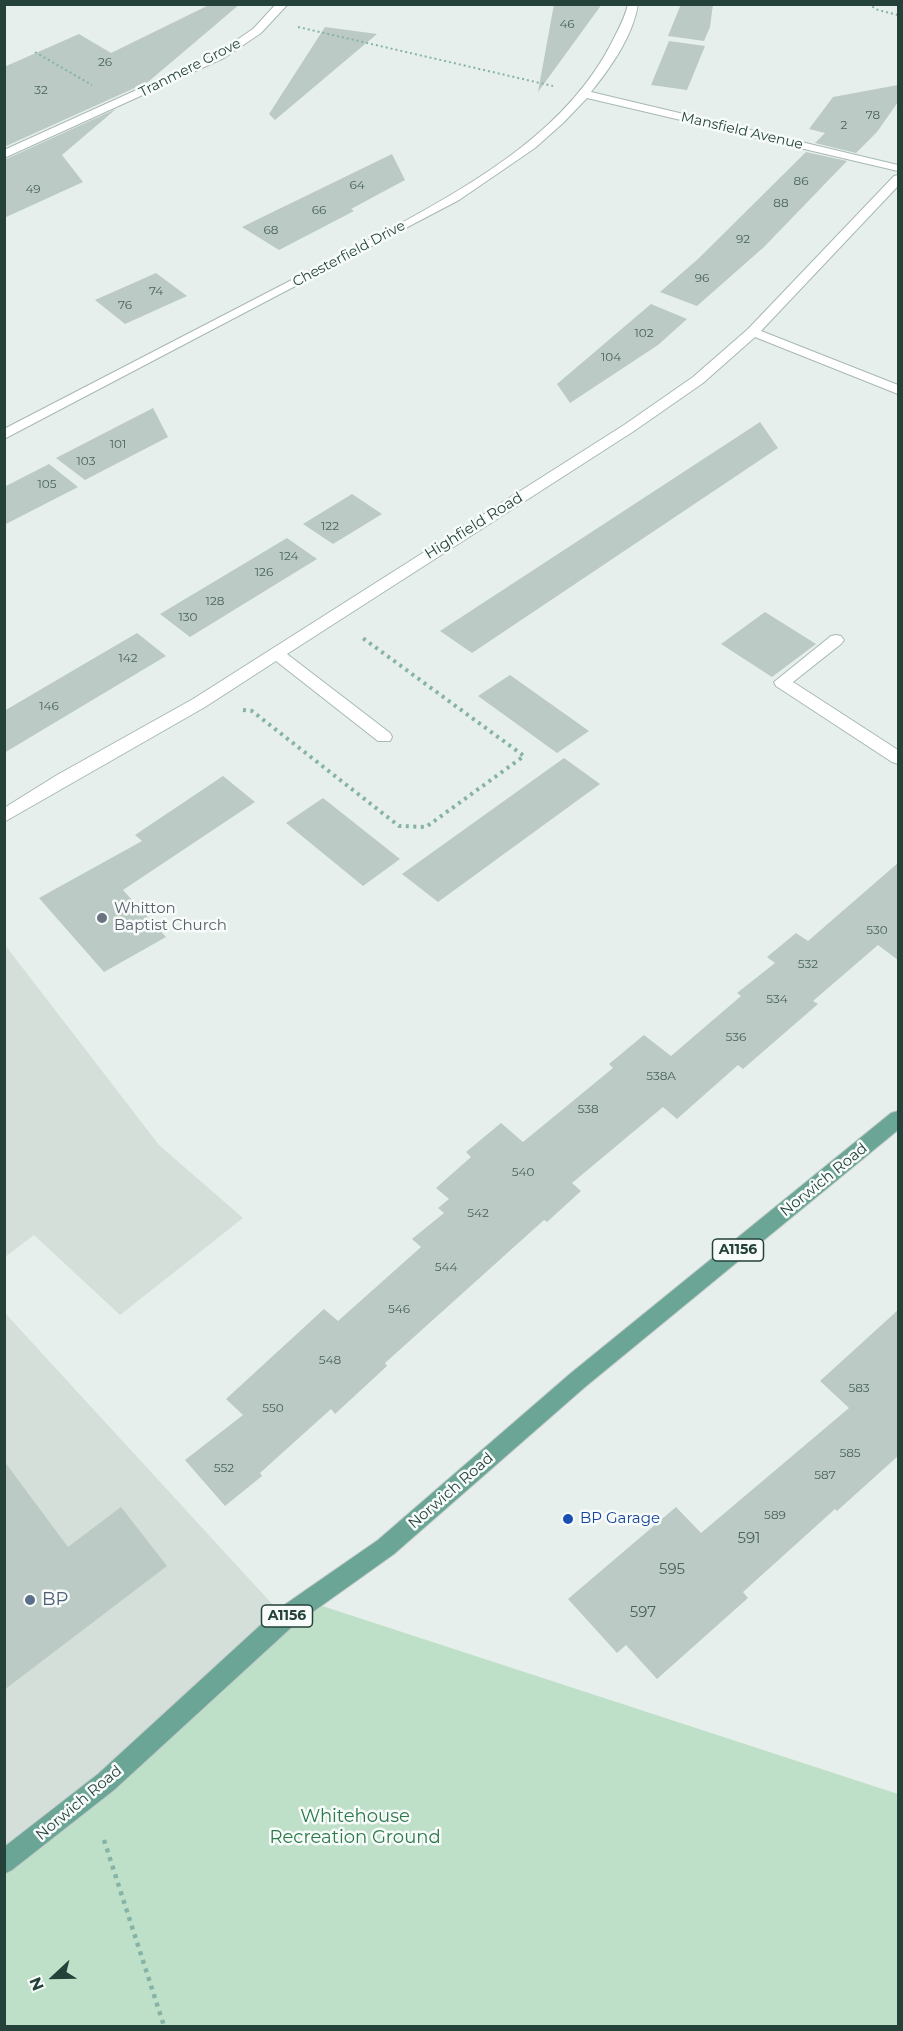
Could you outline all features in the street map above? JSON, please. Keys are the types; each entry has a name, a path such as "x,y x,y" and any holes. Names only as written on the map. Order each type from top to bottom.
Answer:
{"main road":[{"name":"Norwich Road","path":"4,1862 106,1782 285,1618 386,1547 578,1380 898,1119"}],"street":[{"name":"Tranmere Grove","path":"4,155 220,56 269,21 283,4"},
{"name":"Chesterfield Drive","path":"4,435 440,205 493,173 530,146 586,94 606,65 621,37 633,4"},
{"name":"Mansfield Avenue","path":"586,94 898,168"},
{"name":"Highfield Road","path":"4,816 63,779 199,703 629,428 698,380 753,332 848,236 898,179"},
{"path":"753,332 898,390"},
{"path":"836,640 782,682 898,758"},
{"path":"276,653 384,737"}],"path":[{"path":"868,4 878,10 898,15"},
{"path":"269,21 586,94"},
{"name":"Tranmere Grove","path":"35,52 121,102"},
{"path":"104,1840 164,2026"}],"shaded area":[{"path":"5,945 159,1145 243,1218 120,1315 34,1235 5,1257"},
{"path":"4,1312 285,1618 4,1862"}],"green space":[{"name":"Whitehouse Recreation Ground","path":"307,1601 898,1794 898,2026 5,2026 4,1862"}],"building":[{"path":"211,4 240,4 148,82 4,147 4,67 79,34 111,53"},
{"path":"554,4 602,4 538,92"},
{"path":"681,4 713,4 710,27 704,41 668,36"},
{"path":"325,27 377,34 275,120 269,114"},
{"path":"669,41 705,46 687,90 651,85"},
{"path":"898,85 898,102 877,132 856,153 815,143 825,133 809,129 833,97"},
{"path":"116,109 62,155 83,182 4,218 4,160"},
{"path":"806,152 847,161 764,247 697,306 660,292 698,259"},
{"path":"392,154 405,180 351,209 354,211 279,250 242,227"},
{"path":"156,273 187,296 125,324 95,300"},
{"path":"651,304 687,319 658,345 570,403 557,384"},
{"path":"153,408 168,437 85,480 56,458"},
{"path":"760,422 778,448 472,653 440,631"},
{"path":"49,464 78,487 4,525 4,487"},
{"path":"352,494 382,514 333,544 303,524"},
{"path":"287,538 317,559 190,637 160,614"},
{"path":"765,612 816,644 772,677 721,644"},
{"path":"137,633 166,656 4,753 4,711"},
{"path":"510,675 589,731 557,753 478,696"},
{"path":"564,758 600,784 438,902 402,874"},
{"path":"223,776 255,802 123,890 166,937 104,972 39,898 142,841 135,835"},
{"path":"323,798 400,859 363,886 286,823"},
{"path":"898,863 898,960 878,945 813,1001 818,1004 743,1069 738,1065 677,1119 663,1107 572,1183 581,1191 547,1222 544,1220 385,1363 387,1366 335,1414 331,1409 260,1473 262,1476 225,1506 185,1460 243,1415 226,1399 324,1309 338,1321 421,1247 412,1239 444,1213 438,1208 449,1199 436,1188 471,1157 466,1152 501,1123 523,1142 613,1068 609,1064 644,1035 671,1056 741,996 737,993 775,963 767,957 796,933 808,941"},
{"path":"898,1310 898,1456 743,1592 748,1598 657,1679 626,1645 617,1653 568,1599 676,1507 701,1533 849,1408 820,1381"},
{"path":"4,1461 68,1547 121,1507 167,1566 4,1690"}],"place":[{"name":"Whitton Baptist Church","path":"102,918"},
{"name":"BP Garage","path":"568,1519"},
{"name":"BP","path":"30,1600"}]}
